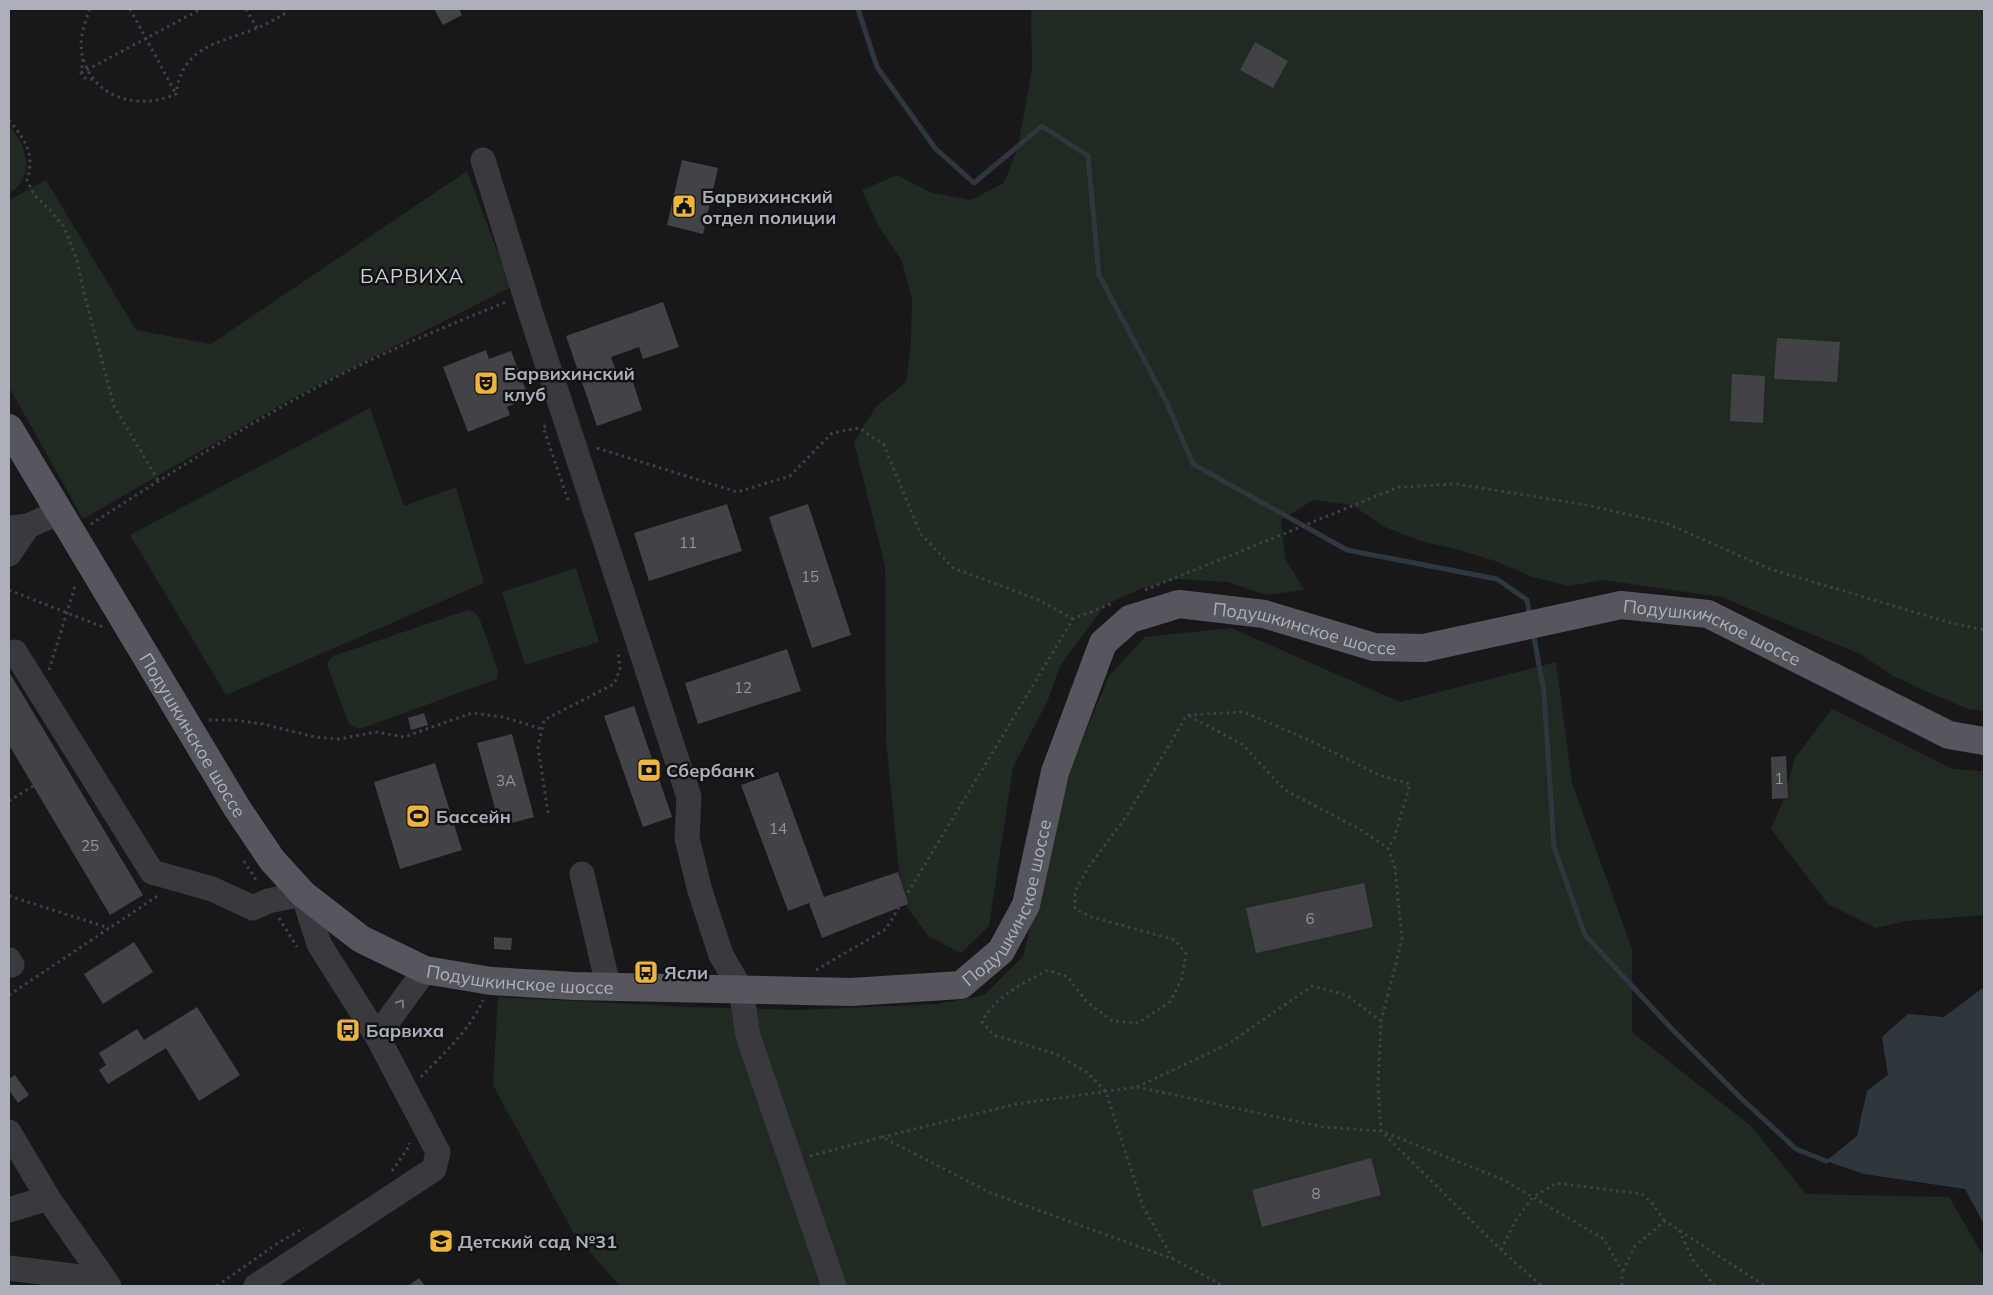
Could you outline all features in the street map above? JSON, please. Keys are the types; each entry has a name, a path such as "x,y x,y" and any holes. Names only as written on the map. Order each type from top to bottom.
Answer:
{"main road":[{"name":"Подушкинское шоссе","path":"9,428 242,815 272,860 303,894 361,939 425,970 491,981 851,992 961,985 1001,952 1026,905 1056,772 1103,643 1130,619 1179,604 1264,614 1374,647 1404,648 1424,648 1621,605 1708,614 1949,735 1984,742"}],"street":[{"path":"484,160 525,295 689,797 687,838 700,891 721,955 741,989 748,1036 834,1286"},
{"path":"9,554 18,527 60,512"},
{"path":"16,652 152,872 212,889 253,908 268,901 303,894 319,944 377,1036 438,1152 434,1169 256,1286"},
{"path":"582,874 608,985"},
{"path":"377,1036 425,970"},
{"path":"9,1132 48,1198 106,1283"},
{"path":"9,1210 48,1198"},
{"path":"9,1268 106,1283"}],"path":[{"path":"90,9 84,24 82,40 83,59 81,73 85,78 95,80 117,96 142,103 161,101 176,94"},
{"path":"130,9 176,94"},
{"path":"81,73 201,9"},
{"path":"246,9 257,28"},
{"path":"176,94 179,76 193,56 205,48 257,28 286,13 284,9"},
{"path":"83,59 95,80"},
{"path":"9,120 27,147 32,163 27,180 34,195 64,227 77,260 114,406 159,482"},
{"path":"75,535 246,427 346,372 451,324 525,295"},
{"path":"569,502 543,427 569,430 738,492 790,476 832,433 859,428 884,445 920,533 952,568 1039,600 1073,619"},
{"path":"1142,591 1399,487 1456,484 1516,492 1586,505 1666,523 1770,569 1952,623 1984,630"},
{"path":"72,575 80,590"},
{"path":"42,694 76,582"},
{"path":"9,590 103,627"},
{"path":"783,989 886,928 1073,619 1116,602"},
{"path":"98,620 108,636"},
{"path":"548,813 538,746 544,720 614,684 620,669 617,645"},
{"path":"1187,715 1244,712 1311,741 1379,775 1410,784 1394,839 1388,848"},
{"path":"185,721 234,720 290,729 315,737 339,739 376,732 404,737 472,713 503,717 542,729"},
{"path":"1187,715 1242,744 1285,790 1361,830 1388,848 1395,868 1402,939 1381,1021 1378,1086 1381,1131 1500,1250 1542,1286"},
{"path":"1173,1260 1143,1207 1106,1092 1088,1073 1064,1059 994,1035 982,1022 989,1008 1012,989 1048,970 1068,977 1086,1001 1112,1021 1138,1023 1170,1002 1182,978 1186,954 1175,940 1092,917 1075,910 1075,891 1090,865 1128,814 1187,715"},
{"path":"9,801 33,786"},
{"path":"242,858 299,950"},
{"path":"9,996 180,881"},
{"path":"9,896 109,928"},
{"path":"407,1092 479,1009 491,981"},
{"path":"792,1161 1016,1104 1136,1087 1228,1044 1312,986 1346,995 1381,1021"},
{"path":"1136,1087 1323,1127 1381,1131 1502,1179 1604,1239 1622,1271"},
{"path":"389,1176 410,1145 407,1137"},
{"path":"882,1137 992,1193 1173,1260 1224,1286"},
{"path":"1500,1250 1516,1220 1533,1198 1557,1182 1642,1194 1652,1203 1665,1221 1764,1286"},
{"path":"1622,1286 1622,1271 1635,1246 1665,1221"},
{"path":"1679,1229 1693,1260 1715,1286"}],"shaded area":[{"path":"1031,9 1984,9 1984,711 1968,709 1930,693 1893,676 1860,654 1721,597 1603,580 1569,586 1533,577 1495,561 1459,550 1421,541 1385,527 1352,505 1313,500 1281,520 1285,558 1304,590 1267,595 1228,582 1177,579 1140,589 1105,605 1060,666 1048,700 1013,767 989,926 961,953 928,936 902,900 886,739 885,565 854,442 876,407 906,382 911,342 912,299 902,261 878,225 862,190 897,175 932,193 971,200 1004,183 1018,147 1032,70"},
{"path":"9,126 15,133 24,151 26,170 23,179 9,193"},
{"path":"467,171 511,287 291,399 83,519 9,387 9,200 46,180 136,330 211,344"},
{"path":"370,408 404,506 456,487 484,583 226,695 130,535"},
{"path":"576,568 599,642 525,665 502,592"},
{"path":"468,610 474,612 479,617 498,671 497,679 363,728 356,728 349,724 328,668 328,662 333,656"},
{"path":"1231,628 1400,702 1556,662 1572,783 1632,949 1632,1032 1752,1127 1806,1194 1949,1197 1984,1257 1984,1286 620,1286 574,1234 493,1085 498,997 690,1007 801,1010 938,1004 984,995 1023,957 1063,785 1109,676 1145,637"},
{"path":"1832,709 1952,769 1984,771 1984,915 1907,921 1876,928 1828,904 1771,829 1782,803 1795,758"},
{"path":"1984,987 1984,1224 1965,1189 1864,1174 1826,1161 1857,1136 1867,1091 1888,1075 1882,1037 1908,1014 1944,1017"}],"building":[{"path":"434,9 459,9 462,15 443,25"},
{"path":"1255,42 1288,61 1273,88 1240,70"},
{"path":"682,160 718,168 703,234 667,225"},
{"path":"663,302 679,347 643,359 639,347 611,357 619,380 631,376 642,410 597,426 566,336"},
{"path":"1777,338 1840,342 1837,382 1774,379"},
{"name":"Барвихинский клуб","path":"486,350 489,359 511,351 529,398 507,407 510,415 468,432 443,367"},
{"path":"1732,374 1765,376 1763,423 1730,421"},
{"path":"727,504 742,551 649,581 634,533"},
{"path":"808,504 851,635 812,648 769,517"},
{"path":"787,649 801,691 698,724 685,683"},
{"path":"9,672 143,895 110,915 9,745"},
{"path":"634,706 672,817 643,827 604,716"},
{"path":"424,713 428,725 411,730 408,718"},
{"path":"512,734 534,817 500,826 477,743"},
{"path":"1786,756 1788,798 1772,799 1771,757"},
{"name":"Бассейн","path":"435,763 462,850 400,869 374,782"},
{"path":"778,772 824,897 898,872 908,904 822,938 809,903 788,911 741,785"},
{"path":"1364,883 1373,927 1256,953 1246,908"},
{"path":"494,937 512,938 511,950 494,949"},
{"path":"134,942 153,972 103,1004 84,974"},
{"path":"197,1007 240,1075 199,1101 166,1048 108,1084 99,1070 106,1065 99,1053 137,1029 144,1040"},
{"path":"15,1075 29,1095 18,1103 9,1090 9,1079"},
{"path":"1371,1158 1381,1195 1262,1227 1252,1190"},
{"path":"419,1278 425,1286 408,1286"}],"waterway":[{"path":"858,9 877,67 935,148 974,183 1042,126 1088,156 1099,275 1166,401 1193,464 1347,550 1497,579 1527,600 1530,616"},
{"path":"1533,632 1544,693 1554,847 1585,935 1670,1027 1743,1100 1796,1149 1826,1161"}],"place":[{"name":"Барвихинский отдел полиции","path":"684,206"},
{"name":"Барвихинский клуб","path":"486,383"},
{"name":"Сбербанк","path":"649,770"},
{"name":"Бассейн","path":"418,816"},
{"name":"Ясли","path":"646,972"},
{"name":"Барвиха","path":"348,1030"},
{"name":"Детский сад №31","path":"441,1241"}],"district":[{"name":"БАРВИХА","path":"412,275"}]}
